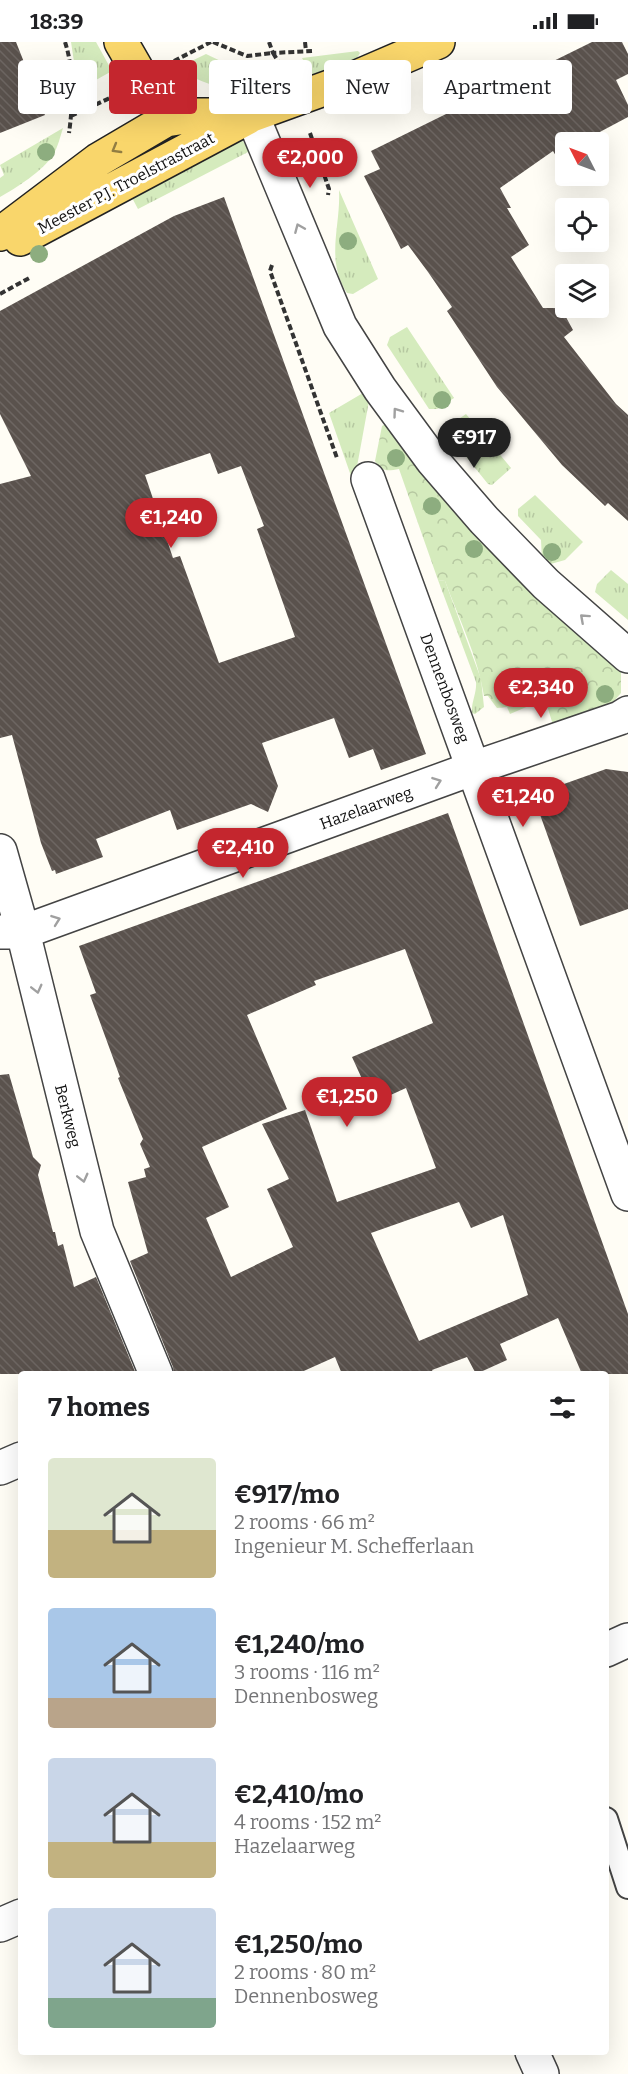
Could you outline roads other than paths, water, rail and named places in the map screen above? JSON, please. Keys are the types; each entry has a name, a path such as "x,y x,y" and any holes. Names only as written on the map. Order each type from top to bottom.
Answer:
{"main road":[{"path":"121,42 166,120 197,115 252,115 357,77 417,46"},
{"name":"Meester P.J. Troelstrastraat","path":"0,248 18,241 252,115"},
{"name":"Meester P.J. Troelstrastraat","path":"0,234 98,160 166,120"}],"street":[{"path":"252,115 340,326 380,389 434,461 484,520 546,584 628,656"},
{"name":"Dennenbosweg","path":"368,479 628,1194"},
{"name":"Hazelaarweg","path":"11,932 620,718 628,713"},
{"name":"Berkweg","path":"0,851 11,932 97,1231 155,1371"},
{"path":"0,1468 18,1460"},
{"path":"609,1649 628,1640"},
{"path":"0,1925 18,1917"},
{"path":"533,2055 542,2074"}],"lane":[{"path":"609,1828 628,1887"}]}
